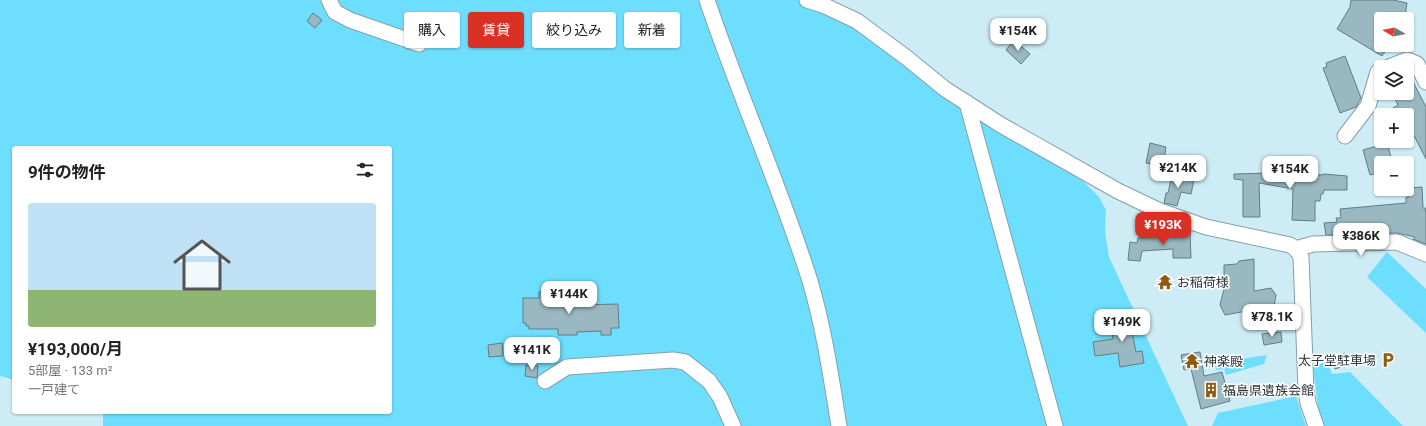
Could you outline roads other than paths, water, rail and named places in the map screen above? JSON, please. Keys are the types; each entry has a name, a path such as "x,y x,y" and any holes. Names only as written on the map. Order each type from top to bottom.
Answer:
{"street":[{"path":"329,0 335,12 350,20 404,39"},
{"path":"708,0 724,50 785,207 810,282 825,340 839,426"},
{"path":"807,0 823,5 857,21 907,58 945,89 1001,125 1111,188 1142,203 1185,220 1206,227 1290,245 1296,250 1301,257 1306,392 1316,426"},
{"path":"1414,63 1417,64 1426,82"},
{"path":"1345,136 1368,106 1374,86"},
{"path":"967,103 1055,426"},
{"path":"1296,250 1313,244 1397,242 1426,254"},
{"path":"545,381 567,367 673,360 685,362 709,381 720,397 733,426"}],"place":[{"name":"お稲荷様","path":"1165,282"},
{"name":"太子堂駐車場","path":"1388,360"},
{"name":"神楽殿","path":"1192,361"},
{"name":"福島県遺族会館","path":"1211,390"}]}
